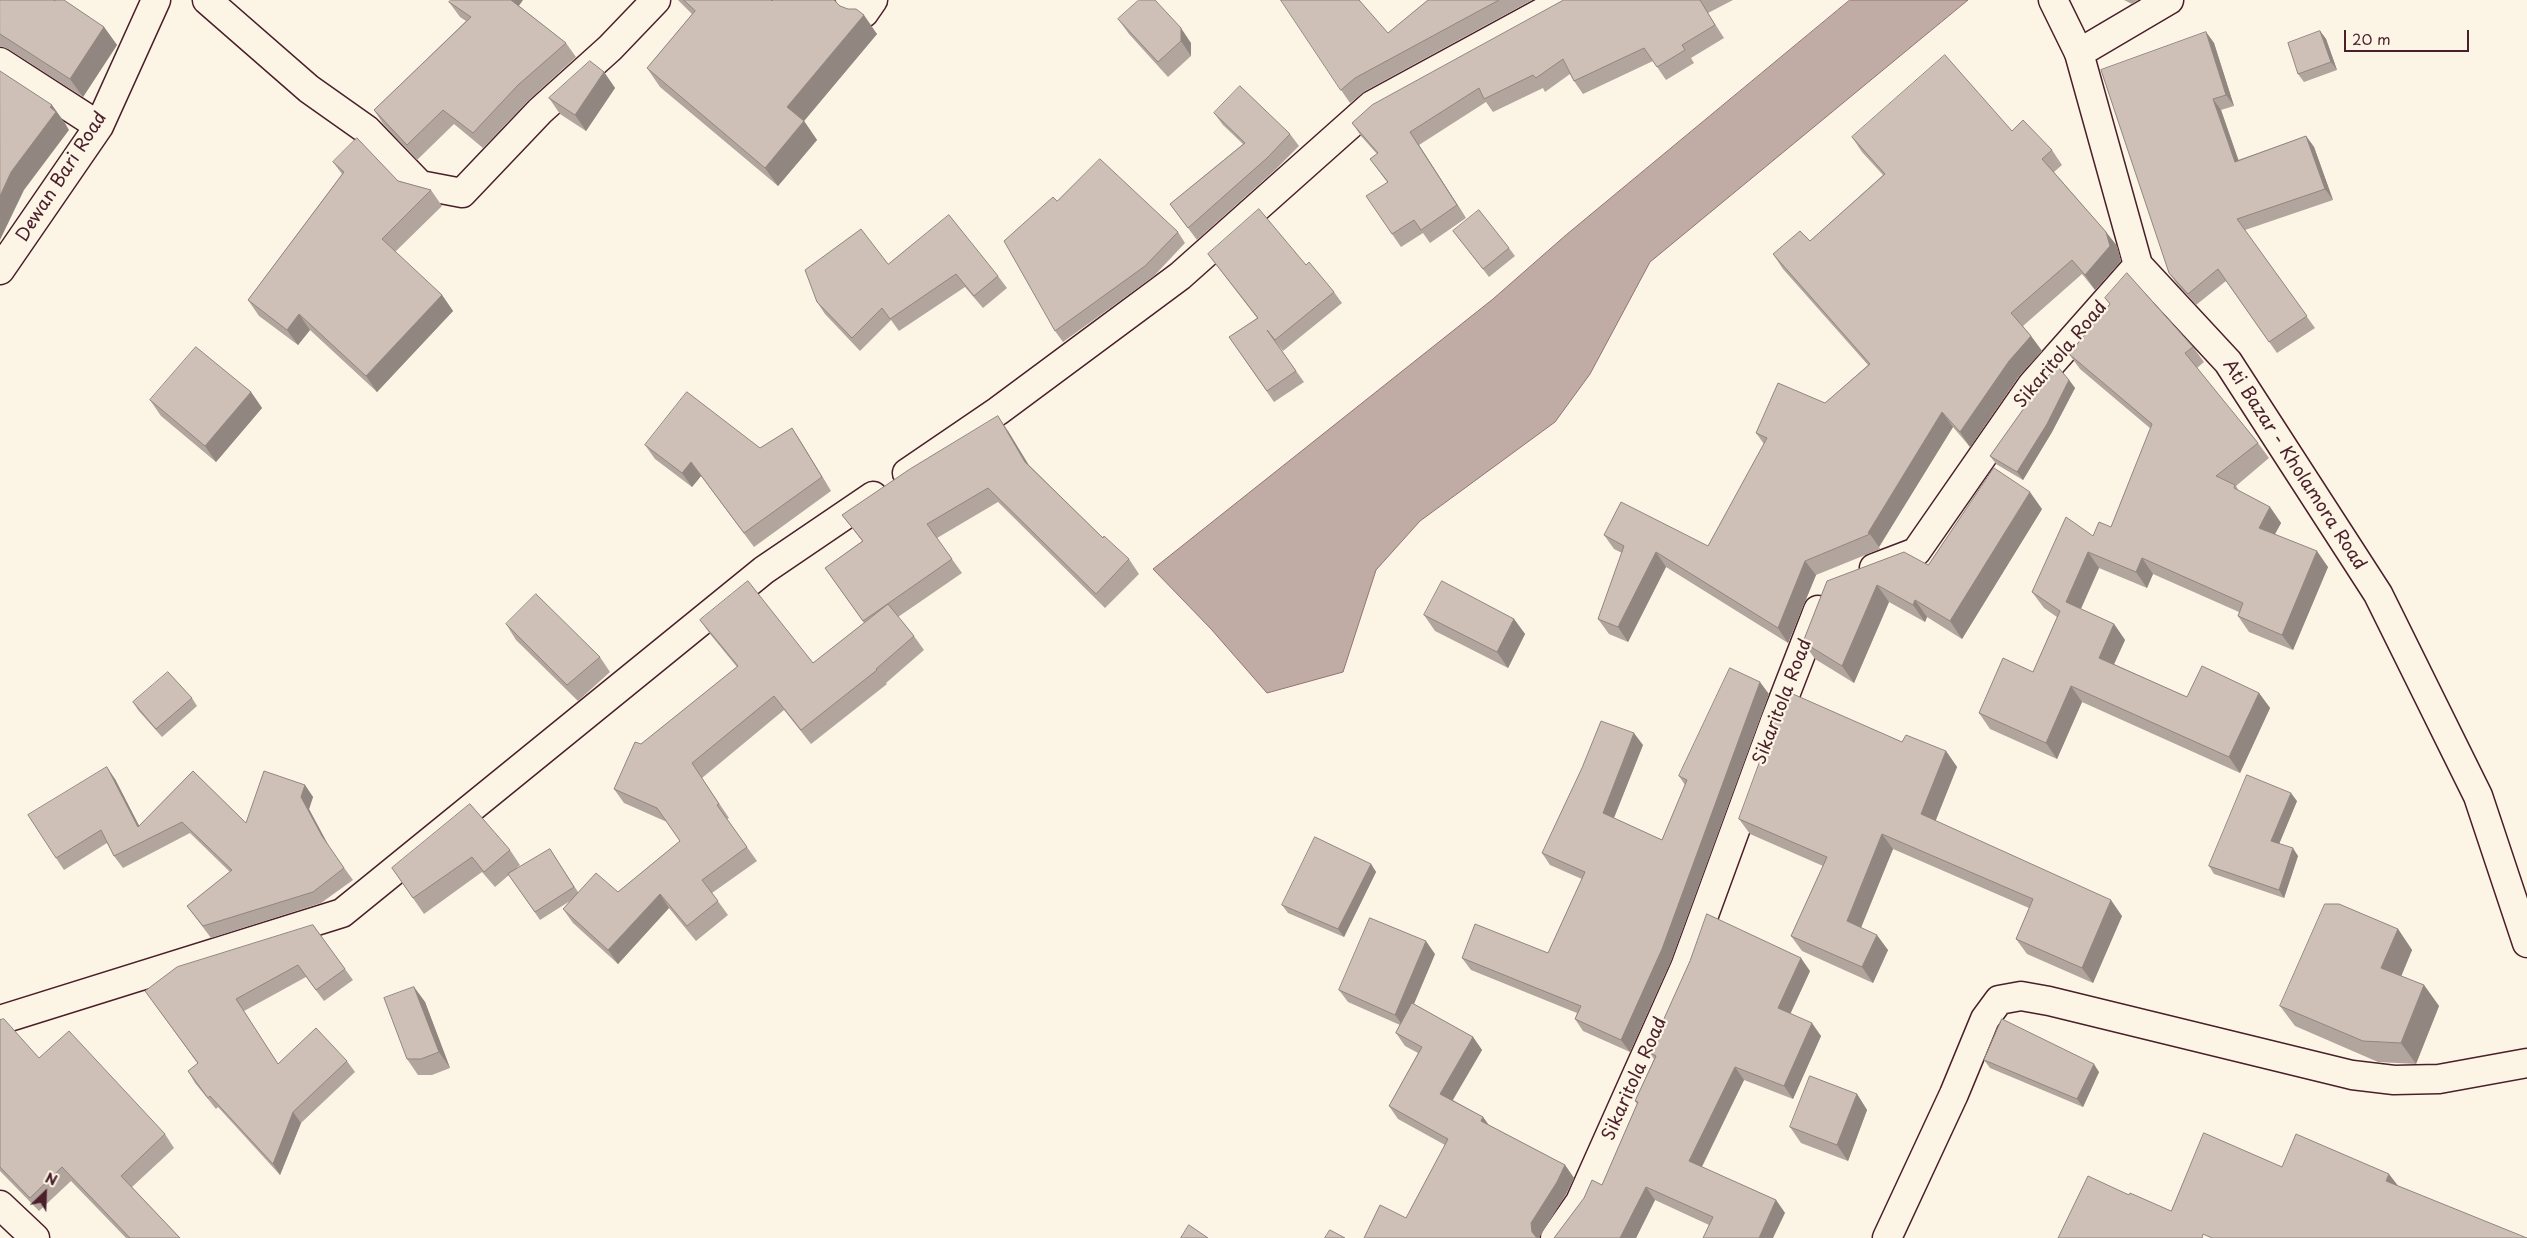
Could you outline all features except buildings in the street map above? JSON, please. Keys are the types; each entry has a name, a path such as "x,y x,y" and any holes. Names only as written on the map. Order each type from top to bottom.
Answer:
{"street":[{"name":"Dewan Bari Road","path":"0,270 98,126 156,0"},
{"path":"207,0 309,89 367,130 420,185 462,193 540,111 610,48 656,0"},
{"path":"850,0 864,13 873,0"},
{"path":"0,1020 342,913 764,570 998,411 1180,276 1372,104 1565,0"},
{"name":"Ati Bazar - Kholamora Road","path":"2053,0 2079,52 2138,265 2228,362 2378,594 2478,796 2527,943"},
{"path":"2079,52 2169,0"},
{"path":"0,62 98,126"},
{"name":"Sikaritola Road","path":"1854,576 1916,552 2032,385 2138,265"},
{"name":"Sikaritola Road","path":"1555,1238 1580,1202 1685,967 1774,721 1827,586"},
{"path":"1887,1238 1954,1094 1985,1018 1999,1000 2021,996 2050,1001 2352,1075 2394,1080 2439,1079 2527,1063"},
{"path":"0,1205 35,1238"}],"shaded area":[{"path":"1850,0 1968,0 1650,262 1590,374 1555,422 1420,521 1376,570 1343,672 1267,693 1211,629 1153,569 1493,299 1566,235"}]}
